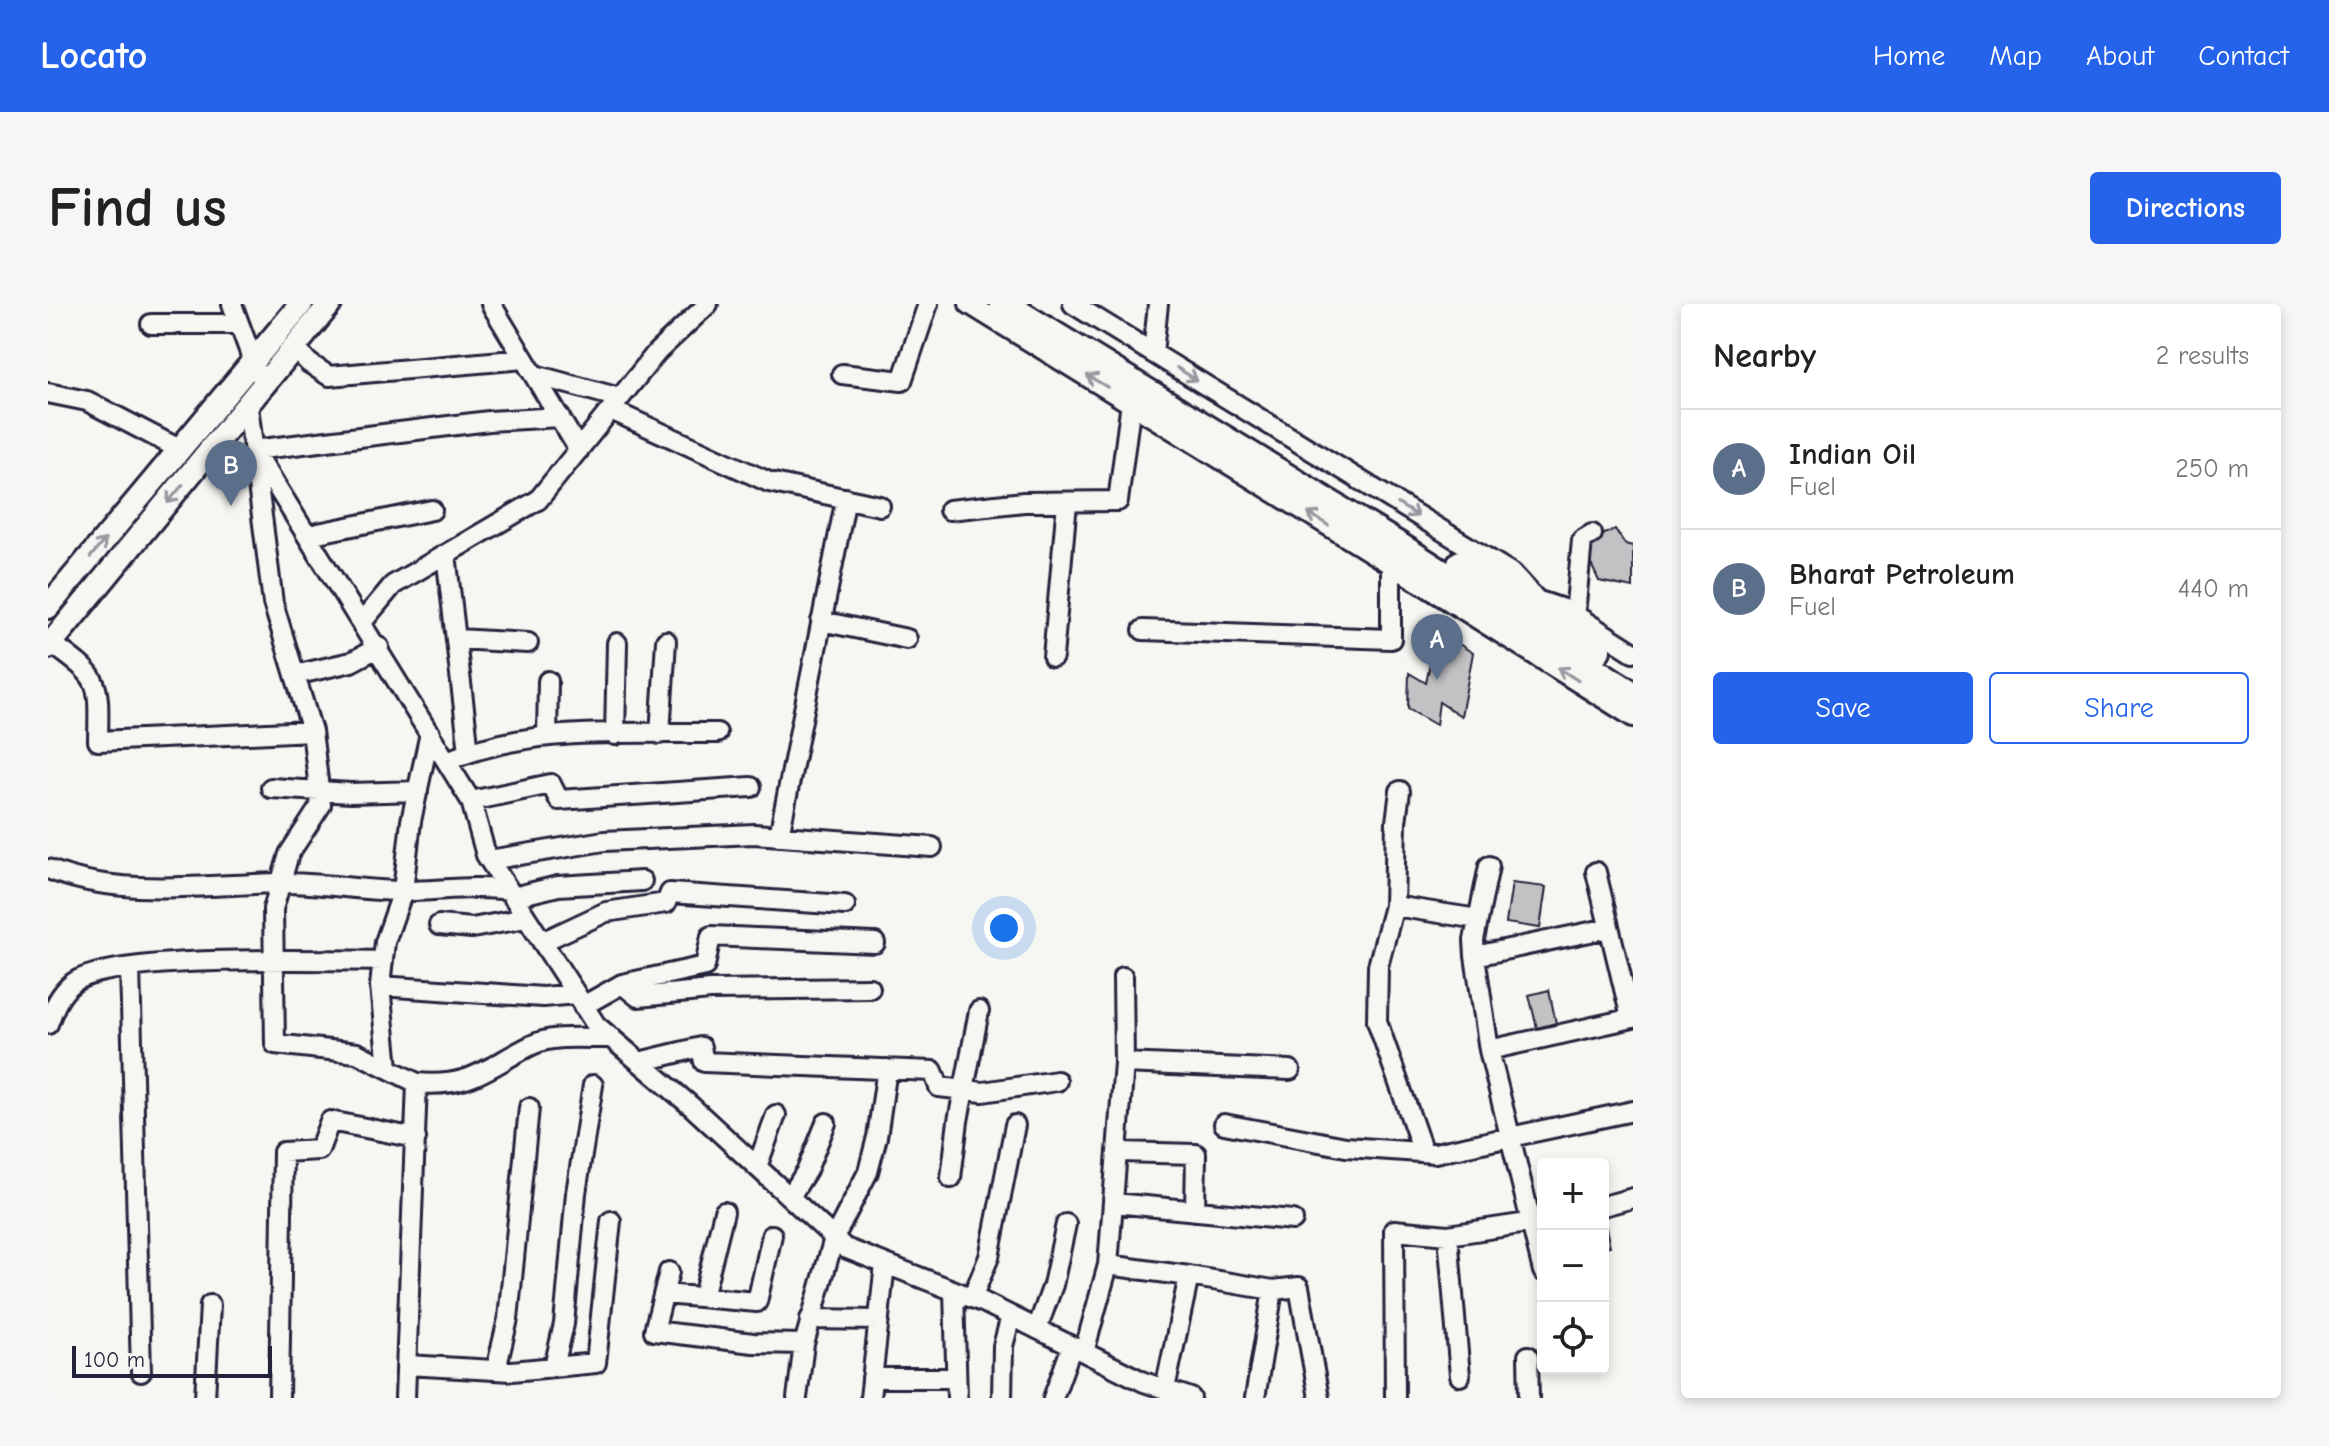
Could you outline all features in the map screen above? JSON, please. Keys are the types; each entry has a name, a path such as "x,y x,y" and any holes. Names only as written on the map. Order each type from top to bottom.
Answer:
{"highway":[{"path":"1003,304 1397,559 1428,576 1569,627 1633,695"},
{"path":"1037,304 1508,582 1633,674"}],"main road":[{"path":"48,607 301,304"},
{"path":"50,645 330,304"}],"street":[{"path":"232,304 236,324 263,387"},
{"path":"491,304 579,450"},
{"path":"363,621 393,585 538,500 657,352 708,304"},
{"path":"842,374 902,381 928,304"},
{"path":"969,304 1397,559 1391,639 1143,630"},
{"path":"1073,304 1539,601 1569,627 1633,652"},
{"path":"1153,353 1158,304"},
{"path":"151,324 236,324"},
{"path":"294,347 309,363 329,376 530,367 616,404 769,482 880,506"},
{"path":"48,393 87,401 181,450"},
{"path":"949,510 1118,501 1131,402"},
{"path":"248,406 273,603 312,731 321,805 289,854 273,909 275,1044 357,1053 417,1083 463,1082 508,1061 533,1044 612,1038"},
{"path":"254,450 489,421 560,417"},
{"path":"254,450 363,621 471,801 489,860 596,1025 845,1248 1011,1316 1078,1349 1143,1390 1165,1389 1191,1398"},
{"path":"779,836 846,498"},
{"path":"1053,657 1067,502"},
{"path":"308,535 432,510"},
{"path":"1569,627 1582,540 1592,534"},
{"path":"446,554 469,752"},
{"path":"1428,576 1633,717"},
{"path":"821,621 907,639"},
{"path":"457,639 528,643"},
{"path":"660,734 666,641"},
{"path":"615,735 617,643"},
{"path":"50,645 89,670 98,693 98,741 312,731"},
{"path":"295,675 351,662 379,647"},
{"path":"547,736 548,681"},
{"path":"388,1068 380,986 385,942 403,891 430,733"},
{"path":"447,761 469,752 547,736 717,733"},
{"path":"471,801 551,784 559,800 751,787"},
{"path":"271,788 418,791"},
{"path":"1400,791 1394,906 1378,966 1377,1021 1423,1152"},
{"path":"489,860 604,841 779,836 932,847"},
{"path":"1395,1398 1394,1230 1448,1235 1537,1222 1510,1138 1489,1050 1475,956 1478,919 1489,866"},
{"path":"48,869 66,877 162,888 281,883 403,891 487,887 510,893 558,886 642,881"},
{"path":"1489,1050 1632,1018 1596,872"},
{"path":"542,942 606,912 666,903 670,893 845,905"},
{"path":"1394,906 1478,919"},
{"path":"439,925 472,928 526,918"},
{"path":"1475,956 1609,928"},
{"path":"380,986 580,1000 622,984 705,966 711,936 875,943"},
{"path":"48,1024 57,1000 75,981 111,969 273,958 383,961"},
{"path":"130,968 141,1372"},
{"path":"1053,1398 1078,1349 1108,1265 1124,1063 1123,977"},
{"path":"622,984 638,997 710,990 870,988"},
{"path":"951,1178 958,1121 979,1011"},
{"path":"639,1062 701,1047 704,1062 933,1071 939,1087 983,1092 1057,1081"},
{"path":"1124,1063 1290,1070"},
{"path":"797,1398 804,1344 834,1238 868,1172 877,1137 887,1069"},
{"path":"405,1398 417,1083"},
{"path":"554,1367 564,1324 576,1193 593,1085"},
{"path":"496,1370 508,1319 529,1108"},
{"path":"1224,1124 1346,1147 1423,1152 1510,1138 1633,1111"},
{"path":"757,1167 776,1115"},
{"path":"279,1398 283,1152 319,1150 330,1121 416,1138"},
{"path":"790,1197 807,1170 826,1123"},
{"path":"957,1398 963,1294 989,1257 1015,1125"},
{"path":"1119,1152 1196,1154 1195,1211"},
{"path":"1609,1204 1633,1198"},
{"path":"1114,1203 1293,1220"},
{"path":"703,1297 724,1212"},
{"path":"407,1365 496,1370 596,1363 611,1221"},
{"path":"1037,1329 1053,1285 1066,1224"},
{"path":"664,1294 757,1302 772,1235"},
{"path":"1448,1235 1460,1376"},
{"path":"870,1398 885,1264"},
{"path":"1108,1265 1273,1290 1299,1287 1319,1398"},
{"path":"669,1272 654,1331 753,1343 804,1344"},
{"path":"1165,1389 1189,1276"},
{"path":"1255,1398 1273,1290"},
{"path":"205,1398 210,1305"},
{"path":"1002,1398 1003,1346 1011,1316"},
{"path":"810,1319 879,1320"},
{"path":"1528,1356 1529,1398"},
{"path":"872,1378 956,1378"}],"building":[{"path":"1615,529 1625,544 1633,546 1633,588 1599,581 1582,545"},
{"path":"1437,630 1473,653 1461,716 1439,702 1436,725 1408,709 1409,673 1426,683"},
{"path":"1512,883 1546,887 1540,928 1506,923"},
{"path":"1549,990 1556,1023 1537,1028 1529,995"}],"place":[{"name":"Bharat Petroleum","path":"231,506"},
{"name":"Indian Oil","path":"1437,680"}]}
